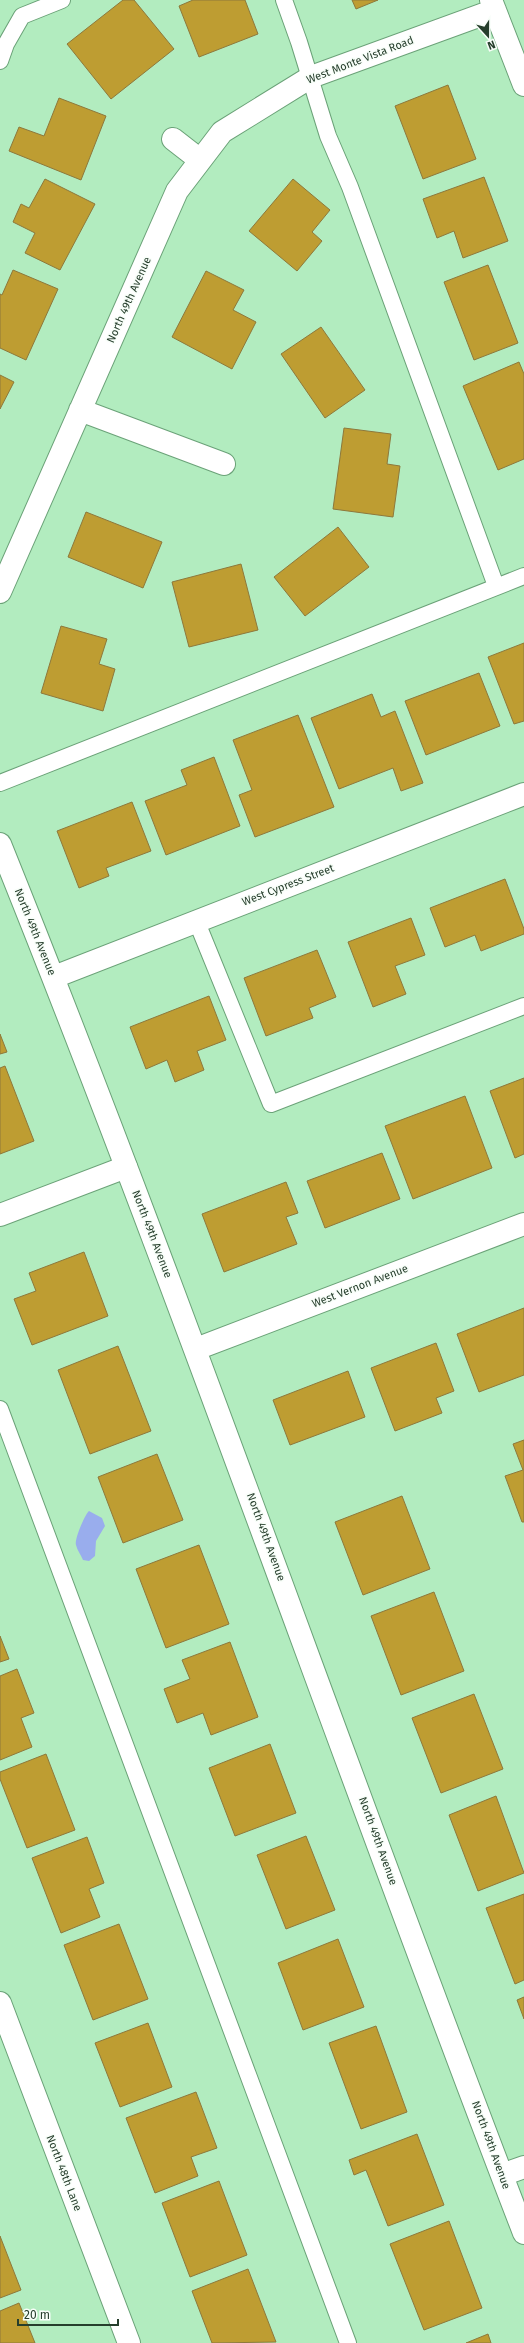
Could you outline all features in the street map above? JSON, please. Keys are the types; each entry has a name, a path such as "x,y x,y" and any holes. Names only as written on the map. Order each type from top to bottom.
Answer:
{"street":[{"name":"West Monte Vista Road","path":"177,191 222,132 310,77 493,5"},
{"path":"493,5 524,85"},
{"path":"173,139 200,160"},
{"name":"North 49th Avenue","path":"0,592 177,191"},
{"path":"80,410 224,464"},
{"name":"West Cypress Street","path":"54,977 196,920 524,794"},
{"name":"North 49th Avenue","path":"0,844 54,977 196,1349 524,2234"},
{"path":"0,1215 126,1167"},
{"name":"West Vernon Avenue","path":"196,1349 524,1224"},
{"name":"North 48th Lane","path":"0,2003 129,2343"},
{"path":"502,2175 524,2167"}],"lane":[{"path":"0,61 6,44 22,16 62,0"},
{"path":"284,0 328,136 350,187 496,586"},
{"path":"0,782 524,576"},
{"path":"196,920 271,1104 524,1006"},
{"path":"0,1409 348,2343"}],"water":[{"path":"89,1511 102,1518 105,1526 96,1541 95,1556 89,1561 83,1560 77,1549 76,1542 80,1527"}],"building":[{"path":"123,0 134,0 174,49 111,99 67,44"},
{"path":"193,0 245,0 258,34 199,57 179,6"},
{"path":"352,0 378,0 356,9"},
{"path":"448,85 476,159 423,179 395,106"},
{"path":"59,98 106,116 81,180 9,151 19,127 44,136"},
{"path":"484,177 508,241 463,258 454,231 437,238 423,199"},
{"path":"45,179 95,204 60,270 25,253 35,233 13,222 21,204 29,208"},
{"path":"293,179 330,210 312,232 322,241 297,271 249,231"},
{"path":"488,265 518,343 474,360 444,282"},
{"path":"13,270 58,289 26,360 0,348 0,294 2,295"},
{"path":"206,271 244,290 233,310 256,322 232,369 172,337"},
{"path":"321,327 365,390 325,418 281,354"},
{"path":"519,362 524,374 524,459 498,470 463,386"},
{"path":"0,375 14,382 0,409"},
{"path":"344,428 391,434 387,464 400,466 393,517 333,509"},
{"path":"86,512 162,542 143,588 68,557"},
{"path":"338,527 369,567 305,616 274,577"},
{"path":"241,564 258,630 189,647 172,582"},
{"path":"61,626 107,639 99,664 115,669 103,711 41,693"},
{"path":"524,643 524,721 514,724 488,657"},
{"path":"479,673 500,726 426,755 405,701"},
{"path":"372,694 381,717 395,711 423,783 401,791 393,768 339,789 311,718"},
{"path":"298,715 334,807 255,837 239,795 252,790 233,740"},
{"path":"214,757 240,826 166,855 145,801 187,785 181,770"},
{"path":"132,802 151,851 106,868 109,876 79,888 57,831"},
{"path":"505,879 524,929 524,934 481,951 475,935 445,947 430,908"},
{"path":"411,918 425,955 395,966 406,994 373,1007 348,942"},
{"path":"317,950 336,997 309,1008 313,1018 266,1036 244,978"},
{"path":"209,996 226,1040 197,1051 204,1070 175,1082 167,1060 146,1069 130,1027"},
{"path":"0,1034 7,1052 0,1054"},
{"path":"5,1066 34,1141 0,1154 0,1068"},
{"path":"524,1078 524,1154 515,1158 490,1091"},
{"path":"465,1096 492,1168 413,1199 385,1126"},
{"path":"382,1153 400,1199 325,1228 307,1181"},
{"path":"286,1182 298,1213 286,1217 297,1244 224,1272 202,1214"},
{"path":"84,1252 108,1316 32,1345 14,1299 36,1291 29,1273"},
{"path":"524,1308 524,1375 479,1392 457,1334"},
{"path":"436,1343 454,1391 436,1398 442,1413 395,1431 371,1368"},
{"path":"118,1346 151,1431 90,1454 58,1370"},
{"path":"348,1371 365,1417 290,1445 273,1400"},
{"path":"524,1440 524,1522 522,1522 505,1476 523,1470 513,1444"},
{"path":"157,1454 183,1520 123,1543 98,1477"},
{"path":"402,1496 430,1569 363,1595 335,1522"},
{"path":"199,1545 229,1624 166,1648 136,1569"},
{"path":"434,1592 464,1671 401,1695 371,1616"},
{"path":"0,1636 9,1659 0,1662"},
{"path":"230,1642 258,1717 211,1735 203,1713 177,1723 164,1689 190,1679 182,1660"},
{"path":"17,1669 34,1713 21,1718 32,1747 0,1760 0,1676"},
{"path":"474,1694 503,1769 441,1793 412,1718"},
{"path":"270,1744 296,1813 235,1836 209,1768"},
{"path":"46,1754 75,1830 27,1848 0,1779 0,1772"},
{"path":"496,1796 524,1873 478,1891 449,1815"},
{"path":"306,1836 335,1910 286,1929 257,1855"},
{"path":"87,1837 104,1883 89,1889 100,1917 61,1933 32,1858"},
{"path":"524,1894 524,1980 515,1984 486,1908"},
{"path":"119,1924 148,1999 93,2020 64,1945"},
{"path":"338,1939 364,2007 303,2030 278,1963"},
{"path":"524,1997 524,2019 517,2000"},
{"path":"148,2023 172,2087 120,2107 95,2043"},
{"path":"376,2026 407,2112 361,2129 329,2043"},
{"path":"196,2092 217,2148 191,2157 198,2176 155,2193 126,2118"},
{"path":"417,2134 444,2205 388,2226 366,2170 354,2175 349,2160"},
{"path":"219,2181 247,2255 190,2277 162,2203"},
{"path":"449,2221 482,2308 424,2330 390,2244"},
{"path":"0,2236 21,2290 0,2298"},
{"path":"248,2269 276,2342 212,2343 192,2291"},
{"path":"19,2303 35,2343 0,2343 0,2311"},
{"path":"488,2334 491,2343 466,2343"}]}
